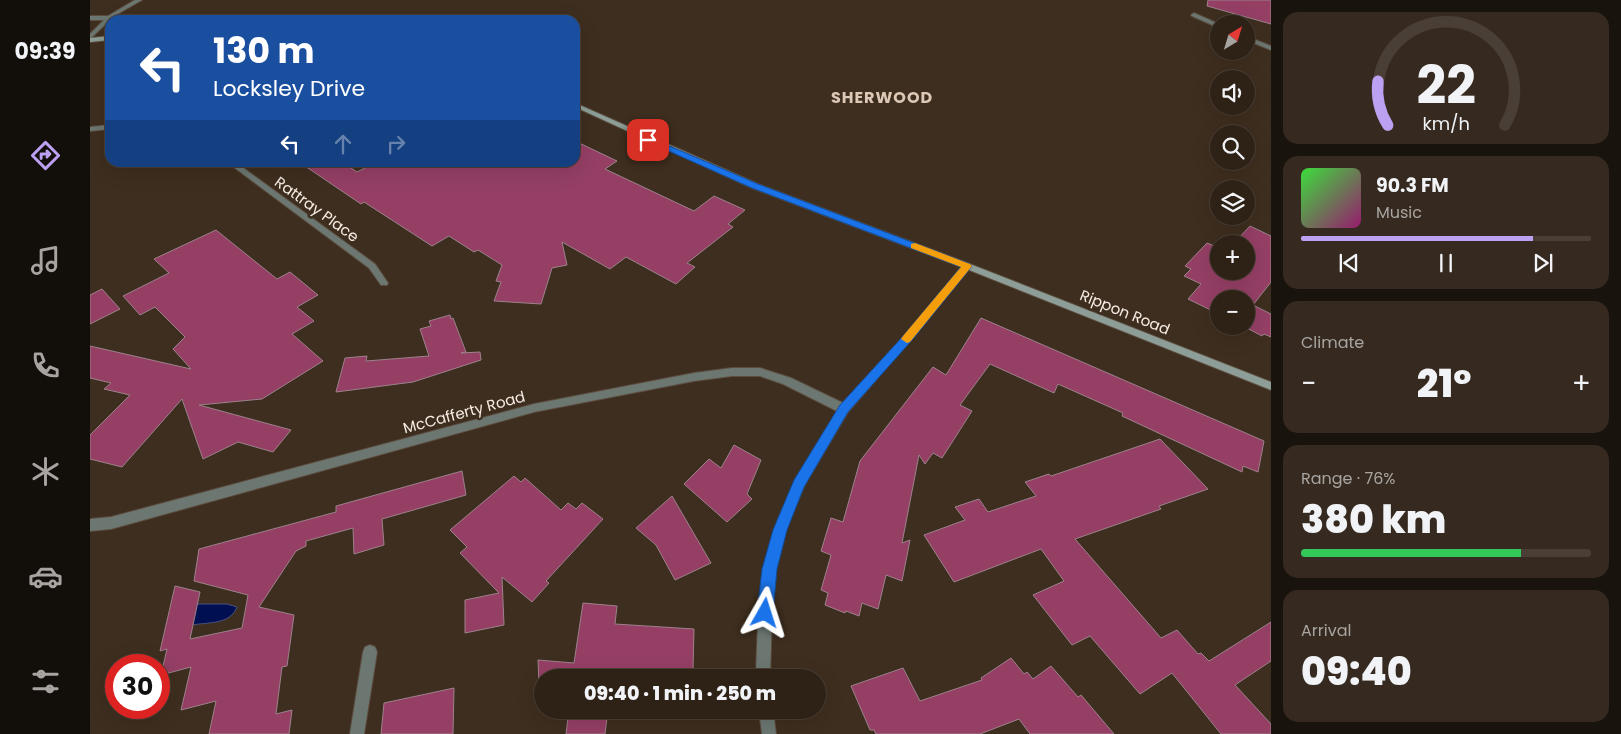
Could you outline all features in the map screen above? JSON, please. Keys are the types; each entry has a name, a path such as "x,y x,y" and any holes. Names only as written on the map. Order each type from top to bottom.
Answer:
{"street":[{"path":"113,15 140,0"},
{"path":"1194,15 1210,22"},
{"path":"90,18 105,18"},
{"path":"90,39 105,22"},
{"path":"90,39 105,38"},
{"path":"1255,42 1271,48"},
{"name":"Rippon Road","path":"580,107 755,186 967,266 1271,386"},
{"path":"90,129 105,128"},
{"name":"Rattray Place","path":"237,167 372,266 384,283"},
{"path":"763,669 765,613 770,569 780,530 798,484 844,409 909,336 967,266"},
{"name":"McCafferty Road","path":"90,525 111,523 534,408 694,377 732,372 760,372 787,381 844,409"},
{"path":"357,734 370,652"},
{"path":"767,719 768,734"}],"shaded area":[{"path":"196,604 227,604 237,607 234,613 224,620 192,625"}],"building":[{"path":"1208,0 1271,0 1271,24 1255,20 1255,15 1239,15 1207,6"},
{"path":"580,143 617,161 605,169 694,211 714,196 745,210 728,224 733,227 687,263 695,267 676,284 626,257 610,269 562,242 567,265 552,268 541,304 494,301 501,282 496,281 502,265 478,250 474,252 449,236 432,246 364,202 361,204 306,167 350,167 357,172 367,167 580,167"},
{"path":"1250,226 1271,236 1271,282 1255,302 1255,290 1210,290 1210,310 1188,299 1201,284 1184,276 1191,269 1185,266 1207,243 1210,244 1210,280 1255,280 1255,235 1242,235"},
{"path":"216,230 277,279 290,272 318,295 297,307 314,321 292,334 323,361 262,399 199,405 291,430 273,452 238,442 203,459 182,399 122,467 90,459 90,435 130,395 104,389 111,383 90,378 90,346 191,369 173,349 185,337 155,307 140,315 123,296 169,273 154,259"},
{"path":"102,289 120,309 90,324 90,295"},
{"path":"1255,306 1271,314 1271,337 1264,334 1262,336 1255,332"},
{"path":"450,315 451,319 453,318 466,352 461,353 480,352 481,360 413,382 336,392 345,358 367,356 366,361 429,356 420,329 431,326 429,321"},
{"path":"981,318 1264,441 1258,472 1243,466 1242,472 1122,416 1123,413 1058,384 1054,393 990,364 960,405 972,411 942,458 933,453 925,464 919,455 902,543 910,540 902,581 886,575 878,609 862,603 859,616 825,605 828,593 821,590 831,555 821,551 831,518 843,522 860,461 933,367 946,375"},
{"path":"1160,439 1208,489 1159,506 1161,509 1075,539 1161,638 1177,630 1198,654 1201,653 1209,661 1271,622 1271,661 1235,685 1271,724 1271,734 1221,734 1172,673 1140,694 1090,636 1072,645 1033,595 1064,581 1041,549 954,582 924,535 965,520 955,507 979,499 988,512 1036,496 1025,482 1049,474 1051,476"},
{"path":"734,445 761,460 747,494 752,499 727,522 684,484 709,459 721,468"},
{"path":"462,471 466,495 382,519 384,545 354,554 353,528 306,541 306,546 296,551 259,607 294,615 287,666 282,667 276,714 292,710 289,734 209,734 216,701 181,710 191,667 170,673 170,654 166,654 167,649 160,651 175,586 200,592 190,639 242,628 248,595 194,581 199,549 336,512 336,506"},
{"path":"514,476 521,482 525,478 561,510 568,503 576,509 582,503 603,519 546,581 549,583 532,602 502,577 504,625 465,633 465,600 499,593 460,553 467,547 450,530"},
{"path":"672,496 711,563 675,580 656,545 636,528"},
{"path":"583,603 617,606 615,624 694,629 693,669 538,669 538,660 574,663"},
{"path":"1011,658 1024,674 1027,672 1033,679 1051,666 1078,697 1081,695 1114,734 1030,734 1019,719 980,734 876,734 874,730 870,730 851,686 903,668 920,701 982,680 981,678"},
{"path":"454,688 453,734 381,734 384,703"},
{"path":"568,719 607,719 605,734 566,734"}],"slow traffic":[{"path":"907,339 967,266 915,246"}],"district":[{"name":"SHERWOOD","path":"882,97"}],"route":[{"path":"648,140 755,186 967,266 909,336 844,409 798,484 780,530 770,569 765,613"}]}
